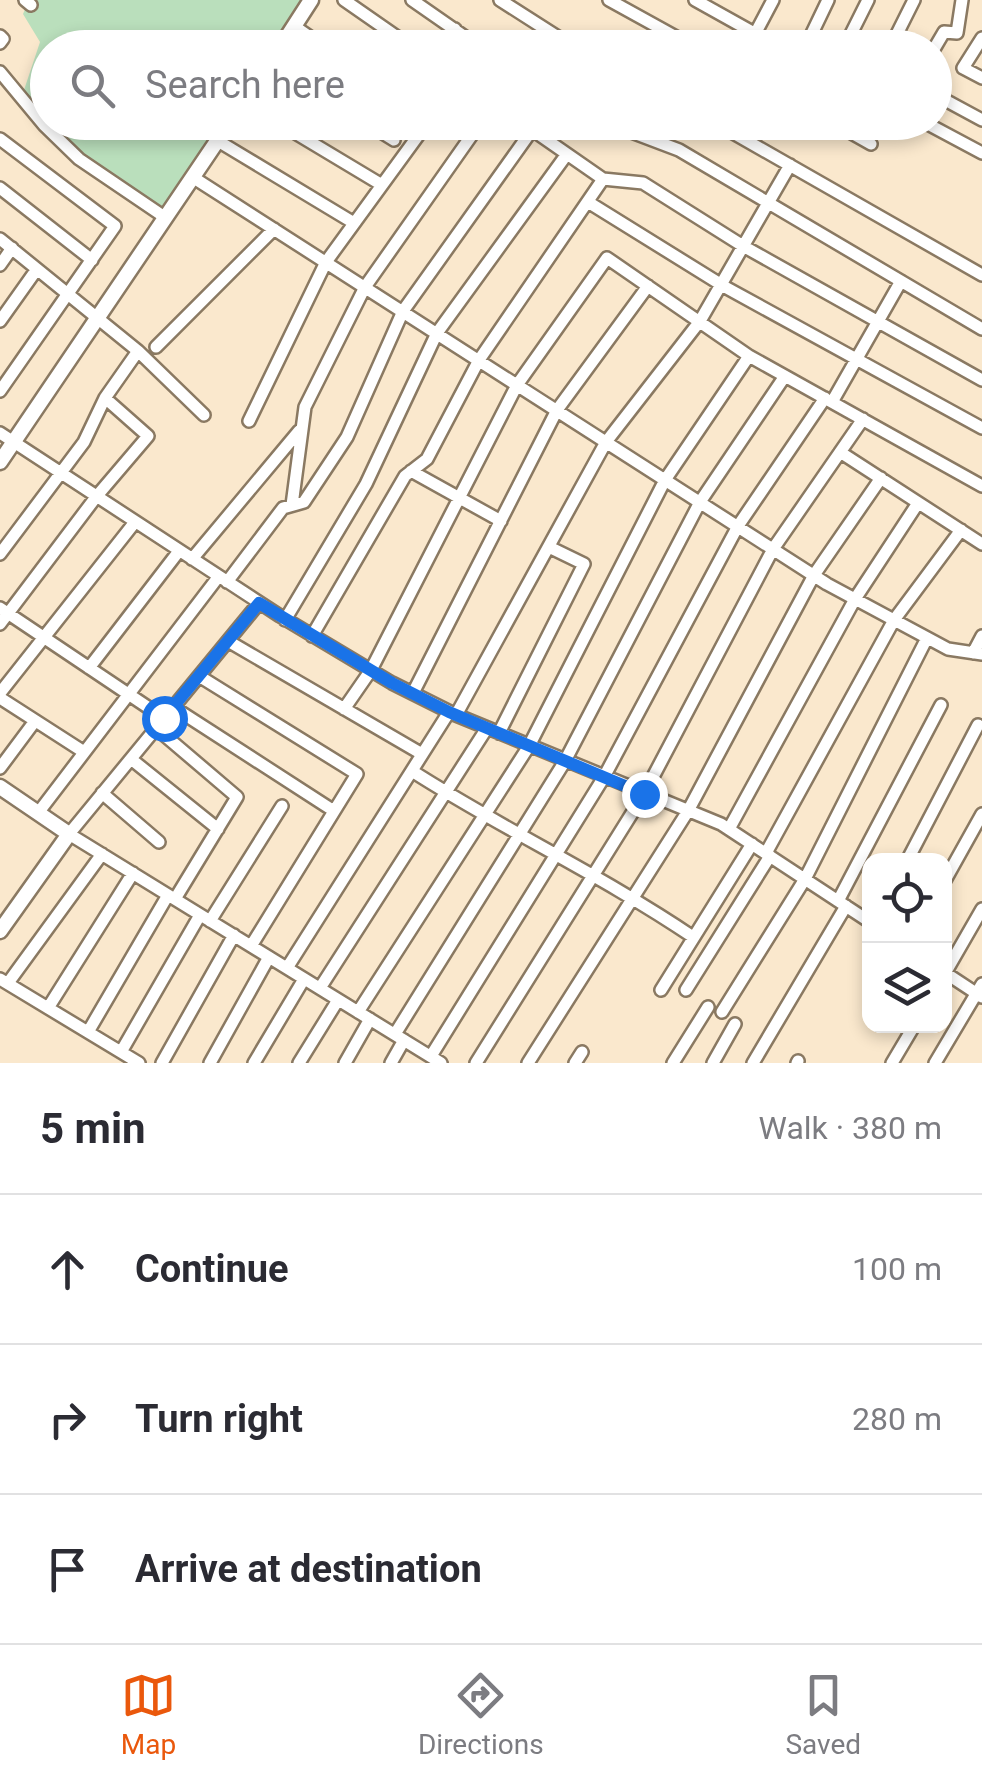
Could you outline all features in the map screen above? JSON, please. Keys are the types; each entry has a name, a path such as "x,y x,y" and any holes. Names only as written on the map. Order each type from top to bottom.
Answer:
{"street":[{"path":"291,30 311,0"},
{"path":"344,0 387,30"},
{"path":"412,0 455,29"},
{"path":"500,0 548,30"},
{"path":"609,0 663,30"},
{"path":"695,0 748,30"},
{"path":"757,30 773,0"},
{"path":"814,30 828,0"},
{"path":"853,30 868,0"},
{"path":"899,30 914,0"},
{"path":"952,33 957,33 962,0"},
{"path":"294,26 300,30"},
{"path":"982,38 963,68 982,78"},
{"path":"0,72 30,108"},
{"path":"952,104 982,120"},
{"path":"952,137 982,153"},
{"path":"0,139 116,226 0,391"},
{"path":"59,140 78,159 166,218"},
{"path":"0,462 218,140 354,223"},
{"path":"306,140 382,185"},
{"path":"249,421 326,262 415,140"},
{"path":"292,505 305,407 364,287 468,140"},
{"path":"38,813 128,694 283,508 304,502 346,437 403,312 518,140"},
{"path":"547,140 603,180 644,183 743,246 982,380"},
{"path":"653,140 679,150 982,329"},
{"path":"746,140 982,275"},
{"path":"864,140 871,144"},
{"path":"285,620 366,484 437,334 567,154"},
{"path":"286,968 422,754 453,713 606,442 700,322 790,165"},
{"path":"194,178 814,576 948,648 978,654 982,636"},
{"path":"312,636 411,471 426,458 479,360 603,180"},
{"path":"0,188 92,260"},
{"path":"588,202 721,284 982,428"},
{"path":"156,347 274,229"},
{"path":"0,239 99,317 204,416"},
{"path":"0,265 12,248"},
{"path":"344,709 371,670 518,384 607,258 749,356 982,486"},
{"path":"0,321 37,268"},
{"path":"0,788 438,1061 604,777 738,526 857,359 901,281"},
{"path":"413,694 557,410 648,286"},
{"path":"0,554 84,442 104,398 138,351"},
{"path":"358,1012 529,746 665,480 749,356"},
{"path":"391,1063 399,1037 565,760 700,502 785,376"},
{"path":"104,398 148,436 3,615 164,718 334,811"},
{"path":"476,1063 644,794 773,549 862,419"},
{"path":"192,559 302,428"},
{"path":"0,433 285,620 413,694 729,829 862,917"},
{"path":"840,452 982,544"},
{"path":"411,471 500,521"},
{"path":"528,1063 688,811 814,576 880,478"},
{"path":"729,829 855,599 918,503"},
{"path":"84,752 0,696 134,522"},
{"path":"686,990 768,855 894,620 961,530"},
{"path":"320,988 446,792 493,730 584,564 549,547"},
{"path":"89,668 179,551"},
{"path":"0,932 69,834 259,603"},
{"path":"722,1012 805,879 928,638"},
{"path":"228,641 422,754"},
{"path":"199,676 356,774 251,946"},
{"path":"753,1063 842,904 941,705"},
{"path":"88,1032 237,797 164,718"},
{"path":"0,768 35,721"},
{"path":"911,853 978,725"},
{"path":"131,758 218,830"},
{"path":"412,771 484,817 634,897 693,937"},
{"path":"102,794 158,842"},
{"path":"121,1052 205,918 282,806"},
{"path":"952,868 980,821"},
{"path":"661,990 752,844"},
{"path":"102,854 4,981 134,1062"},
{"path":"48,1008 133,873"},
{"path":"952,961 982,909"},
{"path":"162,1063 234,936"},
{"path":"210,1063 269,957"},
{"path":"935,1063 980,991 952,977"},
{"path":"254,1063 304,979"},
{"path":"300,1063 338,1000"},
{"path":"674,1063 708,1006"},
{"path":"346,1063 370,1020"},
{"path":"712,1063 735,1024"},
{"path":"892,1063 910,1033"}],"green space":[{"path":"29,0 311,0 291,30 33,30 23,14"},
{"path":"30,72 30,97 24,90"},
{"path":"66,140 218,140 167,216 79,155"}],"route":[{"path":"164,718 259,603 392,683 449,712 644,794"}]}
